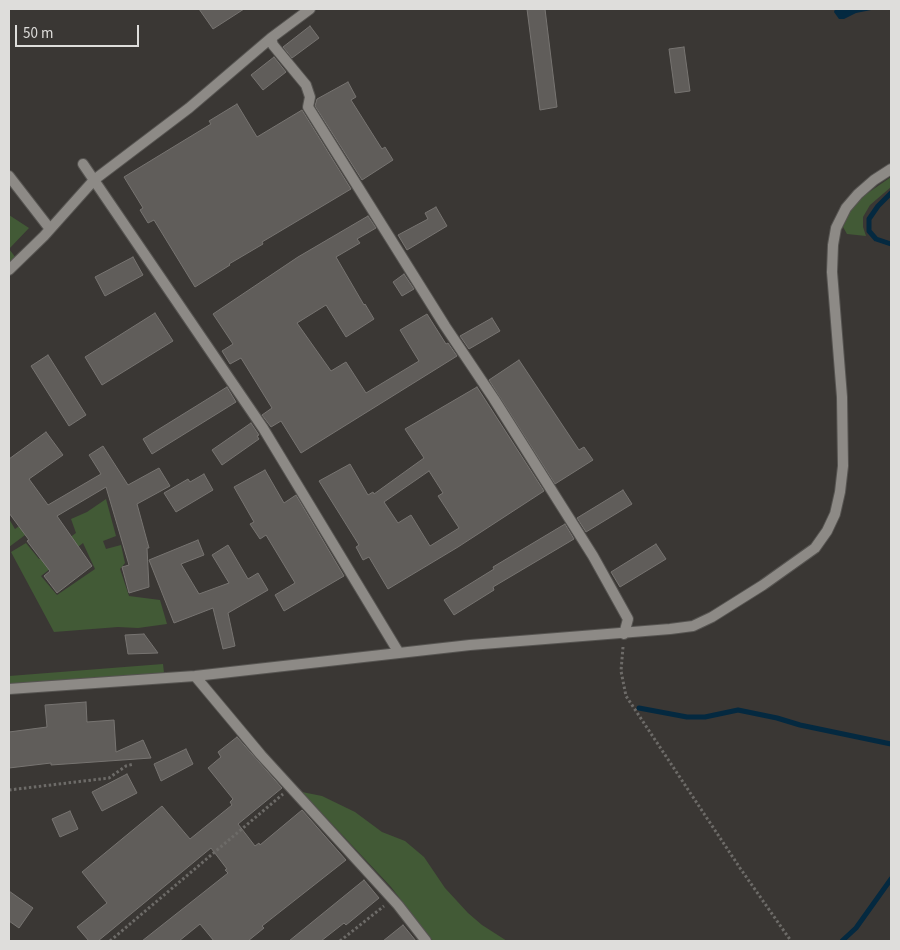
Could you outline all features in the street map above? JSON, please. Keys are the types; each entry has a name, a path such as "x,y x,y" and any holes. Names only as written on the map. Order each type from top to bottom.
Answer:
{"street":[{"path":"9,270 50,229 94,180 189,108 271,38 310,9"},
{"path":"271,38 273,45 306,85 310,97 308,107 445,326 494,399 593,556 628,620 624,634"},
{"path":"83,164 264,428 399,653"},
{"path":"9,689 195,676 470,645 624,634 693,626 712,617 763,586 815,548 827,531 835,514 843,466 842,397 832,272 833,245 836,228 846,208 874,180 891,169"},
{"path":"9,176 50,229"},
{"path":"195,676 291,788 393,899 426,941"}],"path":[{"path":"624,634 621,671 626,696 740,868 791,941"},
{"path":"9,790 109,778 126,766 134,764"},
{"path":"110,941 291,788"},
{"path":"340,941 393,899"}],"green space":[{"path":"891,177 891,187 870,205 863,217 863,227 866,236 847,234 843,227 851,209 862,197"},
{"path":"9,215 29,228 9,249"},
{"path":"9,249 16,258 9,264"},
{"path":"106,499 116,536 103,541 106,549 121,545 125,563 120,569 129,596 160,600 167,624 138,628 118,627 54,632 11,552 26,543 39,559 76,533 71,519 87,512","holes":["83,543 95,569 57,595 41,576"]},
{"path":"53,503 56,512 9,547 9,519 15,529"},
{"path":"163,664 164,673 9,685 9,676"},
{"path":"302,792 322,796 355,812 382,832 405,841 424,857 445,888 468,913 482,925 507,941 433,941 391,887"}],"water":[{"path":"835,9 876,9 839,19 834,12"}],"building":[{"path":"199,9 244,9 213,29"},
{"path":"527,9 545,9 557,107 540,110"},
{"path":"310,26 319,38 292,58 283,47"},
{"path":"684,47 690,91 675,93 669,49"},
{"path":"274,57 286,72 263,90 251,75"},
{"path":"348,82 356,97 351,100 382,149 385,147 393,160 362,180 315,106 317,99"},
{"path":"237,104 257,137 302,110 351,189 262,242 263,244 195,287 154,220 148,223 140,210 143,208 124,177 211,124 209,121"},
{"path":"436,207 447,226 407,250 398,235 428,219 425,213"},
{"path":"368,216 376,228 357,239 360,243 336,257 374,319 346,337 326,305 297,323 331,371 346,362 366,393 419,361 400,330 427,314 446,344 448,343 457,356 301,453 281,421 271,427 262,415 272,408 241,358 230,364 222,351 233,344 213,314 298,257"},
{"path":"133,257 143,275 105,296 95,277"},
{"path":"404,274 414,289 402,296 393,282"},
{"path":"155,313 173,341 102,385 85,357"},
{"path":"492,318 500,331 469,349 460,336"},
{"path":"48,355 86,415 69,426 31,366"},
{"path":"519,360 579,450 584,447 593,460 555,484 489,380"},
{"path":"227,387 236,402 152,454 143,439"},
{"path":"477,387 544,491 458,547 388,589 369,557 363,560 356,547 359,545 319,481 350,464 368,495 373,492 374,494 424,458 405,429","holes":["429,471 443,493 438,496 459,528 430,546 411,515 398,523 384,502"]},
{"path":"251,423 259,435 257,436 259,439 222,465 212,450"},
{"path":"46,432 63,455 29,479 48,505 101,474 89,455 103,446 128,485 159,468 170,486 137,504 149,548 147,548 149,587 129,593 122,567 129,565 106,487 57,516 92,566 57,593 44,576 50,571 9,513 9,459"},
{"path":"265,470 284,503 296,495 344,576 284,611 275,595 295,583 266,535 260,539 250,524 254,522 234,487"},
{"path":"204,474 213,490 176,512 164,493 188,479 190,482"},
{"path":"623,490 632,504 586,532 577,518"},
{"path":"565,524 574,539 493,587 494,590 454,615 444,600 494,569 493,567"},
{"path":"198,540 204,555 181,564 199,594 229,583 212,555 228,545 248,579 258,573 268,590 228,613 235,646 223,649 213,608 174,623 149,560"},
{"path":"656,544 666,559 620,587 611,572"},
{"path":"144,634 158,653 128,654 125,635"},
{"path":"86,702 87,722 114,720 116,752 143,740 151,758 51,765 51,763 9,768 9,732 47,727 45,705"},
{"path":"237,737 282,788 238,824 255,846 259,843 260,845 302,810 346,860 262,926 264,928 248,941 214,941 200,924 179,941 142,941 228,873 211,848 98,941 89,941 77,927 107,903 82,872 162,806 190,839 232,805 230,802 233,799 208,768 221,757 218,752"},
{"path":"186,749 193,764 161,781 154,764"},
{"path":"127,774 137,793 102,811 92,792"},
{"path":"70,811 78,829 60,837 52,819"},
{"path":"364,880 379,898 346,925 344,923 321,941 289,941"},
{"path":"9,891 33,908 19,928 9,921"},
{"path":"403,925 416,941 383,941"}],"waterway":[{"path":"891,193 878,206 869,219 869,231 876,239 891,244"},
{"path":"639,708 687,717 705,717 738,710 891,744"},
{"path":"842,941 856,928 891,879"}]}
